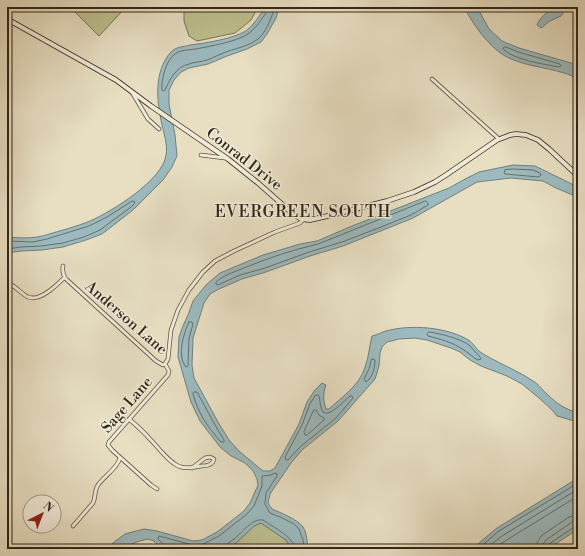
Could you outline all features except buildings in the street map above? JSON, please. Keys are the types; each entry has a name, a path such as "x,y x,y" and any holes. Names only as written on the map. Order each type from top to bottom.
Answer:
{"main road":[{"name":"Conrad Drive","path":"7,19 104,72 125,86 151,106 231,161 292,213 303,220"},
{"path":"303,220 310,220 387,201 414,192 435,182 499,139 516,134 532,137 543,144 578,176"}],"street":[{"path":"432,79 499,139"},
{"path":"125,86 131,91 148,119 160,129"},
{"path":"201,155 221,157 231,161"},
{"name":"Anderson Lane","path":"63,266 62,271 65,277 156,361 163,365 168,359 171,330 178,310 186,295 203,272 215,261 234,251 275,232 300,223 303,220"},
{"path":"7,283 28,297 35,297 53,289 65,277"},
{"name":"Sage Lane","path":"157,489 120,458 108,445 168,375 169,371 165,364"},
{"path":"129,419 179,467 192,468 205,466 212,464 214,459 210,456 205,458 192,468"},
{"path":"73,526 93,503 98,486 120,461 120,458"}],"green space":[{"path":"70,7 126,7 99,36"},
{"path":"184,7 258,7 251,20 235,33 197,41 189,36 184,21"},
{"path":"261,523 286,540 292,549 226,549 236,543 254,526"}],"water":[{"path":"265,7 279,7 276,18 261,42 208,64 189,68 181,72 174,80 169,90 169,104 175,135 177,156 172,167 163,180 133,210 102,234 86,240 63,247 7,253 7,237 36,237 85,223 99,217 122,203 135,194 156,175 163,165 166,155 166,144 160,116 158,97 159,78 165,60 173,50 177,48 211,42 246,31 259,17"},
{"path":"464,7 477,7 489,29 502,41 519,48 578,65 578,79 566,73 527,64 505,56 493,47 482,34"},
{"path":"552,7 567,7 561,16 550,21 541,28 537,25 538,22"},
{"path":"513,165 535,166 578,187 578,196 556,188 543,181 511,178 477,182 413,218 343,246 242,279 219,289 210,294 204,303 193,338 192,365 194,378 229,440 240,452 263,471 270,471 275,468 299,424 307,402 315,390 322,383 326,385 324,400 326,409 329,409 355,385 363,373 372,336 384,331 396,329 418,327 429,328 461,336 470,341 485,355 524,375 536,383 561,406 578,413 578,422 557,416 522,384 507,376 481,366 460,352 451,348 427,340 415,338 399,339 387,342 382,347 380,353 379,366 375,379 338,421 302,450 291,463 270,494 268,503 272,509 293,519 303,527 308,549 292,549 286,540 261,523 254,526 236,543 226,549 162,549 154,541 148,539 132,544 127,549 107,549 125,534 144,529 193,541 202,540 217,532 244,511 250,503 258,485 253,471 245,463 231,456 220,447 200,421 191,402 178,357 179,337 183,326 193,301 206,285 220,273 263,255 300,244 317,241 449,188 479,172"},
{"path":"578,478 578,529 548,549 472,549 497,528"}],"district":[{"name":"EVERGREEN SOUTH","path":"303,212"}]}
